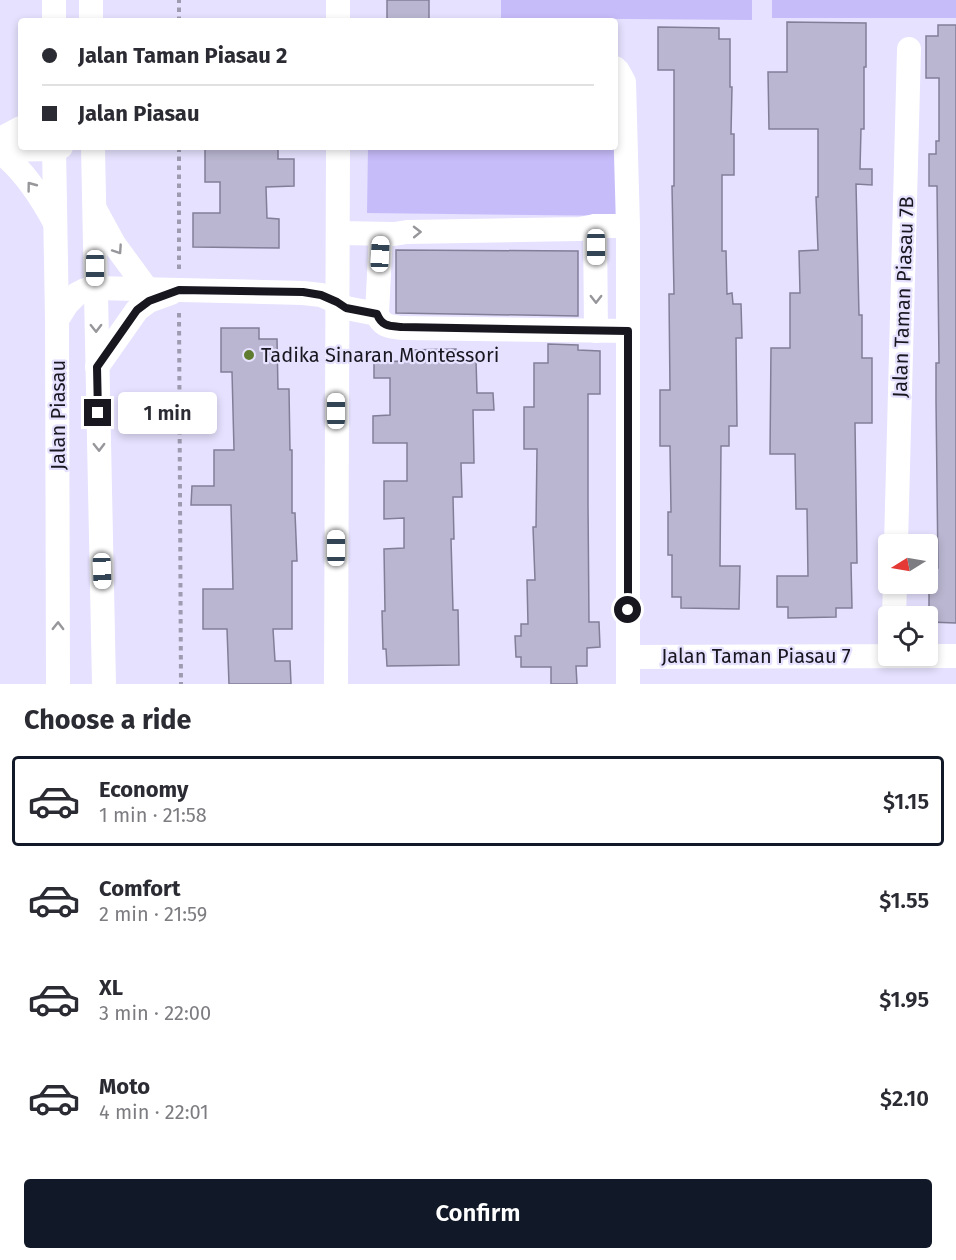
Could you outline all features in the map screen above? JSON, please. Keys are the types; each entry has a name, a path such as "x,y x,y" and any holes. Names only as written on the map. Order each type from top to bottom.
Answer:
{"street":[{"path":"54,0 54,18"},
{"path":"91,0 91,18"},
{"path":"338,0 338,18"},
{"name":"Jalan Taman Piasau 7B","path":"896,534 909,49"},
{"path":"618,70 624,82 628,226 628,684"},
{"path":"2,148 18,131"},
{"path":"2,148 18,148"},
{"path":"2,148 44,203 56,225"},
{"name":"Jalan Piasau","path":"56,150 58,684"},
{"name":"Jalan Piasau","path":"93,150 104,684"},
{"path":"336,684 338,150"},
{"path":"94,208 114,244 147,289"},
{"path":"338,233 394,234 579,229 596,225 628,226"},
{"path":"596,225 596,331"},
{"path":"381,234 377,314 380,321 387,326 628,331"},
{"path":"57,320 67,304 77,294 95,288 303,292 321,295 346,308 377,314"},
{"path":"97,367 137,310 149,301 179,290"},
{"name":"Jalan Taman Piasau 7","path":"628,657 956,656"}],"path":[{"path":"179,0 179,18"},
{"path":"179,150 181,684"}],"shaded area":[{"path":"501,0 752,0 752,20 501,18"},
{"path":"772,0 956,0 956,18 772,18"},
{"path":"368,150 615,150 626,216 367,213"}],"building":[{"path":"387,0 429,0 429,18 387,18"},
{"path":"787,22 866,23 864,129 861,129 860,169 872,169 872,185 856,184 859,315 862,315 862,358 872,358 872,423 855,423 857,563 851,563 852,608 836,608 836,617 788,618 788,607 777,607 777,576 808,576 807,509 796,509 795,454 770,454 771,348 790,348 790,293 800,293 799,251 818,250 816,197 818,197 818,129 769,129 768,72 787,72"},
{"path":"938,25 956,25 956,623 938,622 938,606 929,606 929,594 938,594 937,186 929,186 929,154 936,154 936,141 939,141 939,78 926,78 926,36 938,36"},
{"path":"658,27 719,28 719,39 730,39 734,175 722,175 722,251 726,251 727,294 732,293 733,304 741,304 742,338 736,338 737,426 729,426 729,446 721,446 720,566 740,566 739,609 681,608 681,597 672,597 672,555 668,555 668,512 671,512 670,446 660,446 660,390 670,390 669,294 674,294 672,186 674,186 674,70 658,70"},
{"path":"205,150 278,150 278,159 294,159 294,186 266,187 267,218 279,219 279,248 193,247 193,213 220,213 220,182 205,182"},
{"path":"396,250 578,251 578,316 396,313"},
{"path":"221,328 259,328 259,339 277,339 278,389 289,389 292,513 295,513 297,561 292,561 292,629 273,629 275,661 290,661 291,684 229,684 227,629 203,629 203,589 233,589 231,505 191,505 192,486 214,486 214,450 234,450 232,372 221,372"},
{"path":"548,344 578,345 578,350 600,351 600,394 588,394 588,504 589,622 599,622 600,647 587,648 587,666 576,666 577,684 551,684 551,667 521,667 521,657 516,657 515,636 521,636 521,624 528,624 527,580 535,580 533,527 536,527 537,449 524,449 524,407 534,407 534,363 548,363"},
{"path":"456,349 456,360 476,360 477,393 493,393 494,410 473,410 474,463 461,463 462,497 453,497 454,539 451,539 453,610 458,610 459,665 387,666 386,649 383,649 382,611 385,611 384,549 404,548 404,518 384,519 384,481 407,481 407,443 373,443 373,416 390,415 390,378 374,378 374,362 406,361 406,350"}],"place":[{"name":"Tadika Sinaran Montessori","path":"249,355"}],"route":[{"path":"98,413 97,367 137,310 149,301 179,290 303,292 321,295 346,308 377,314 380,321 387,326 628,331 628,610"}]}
